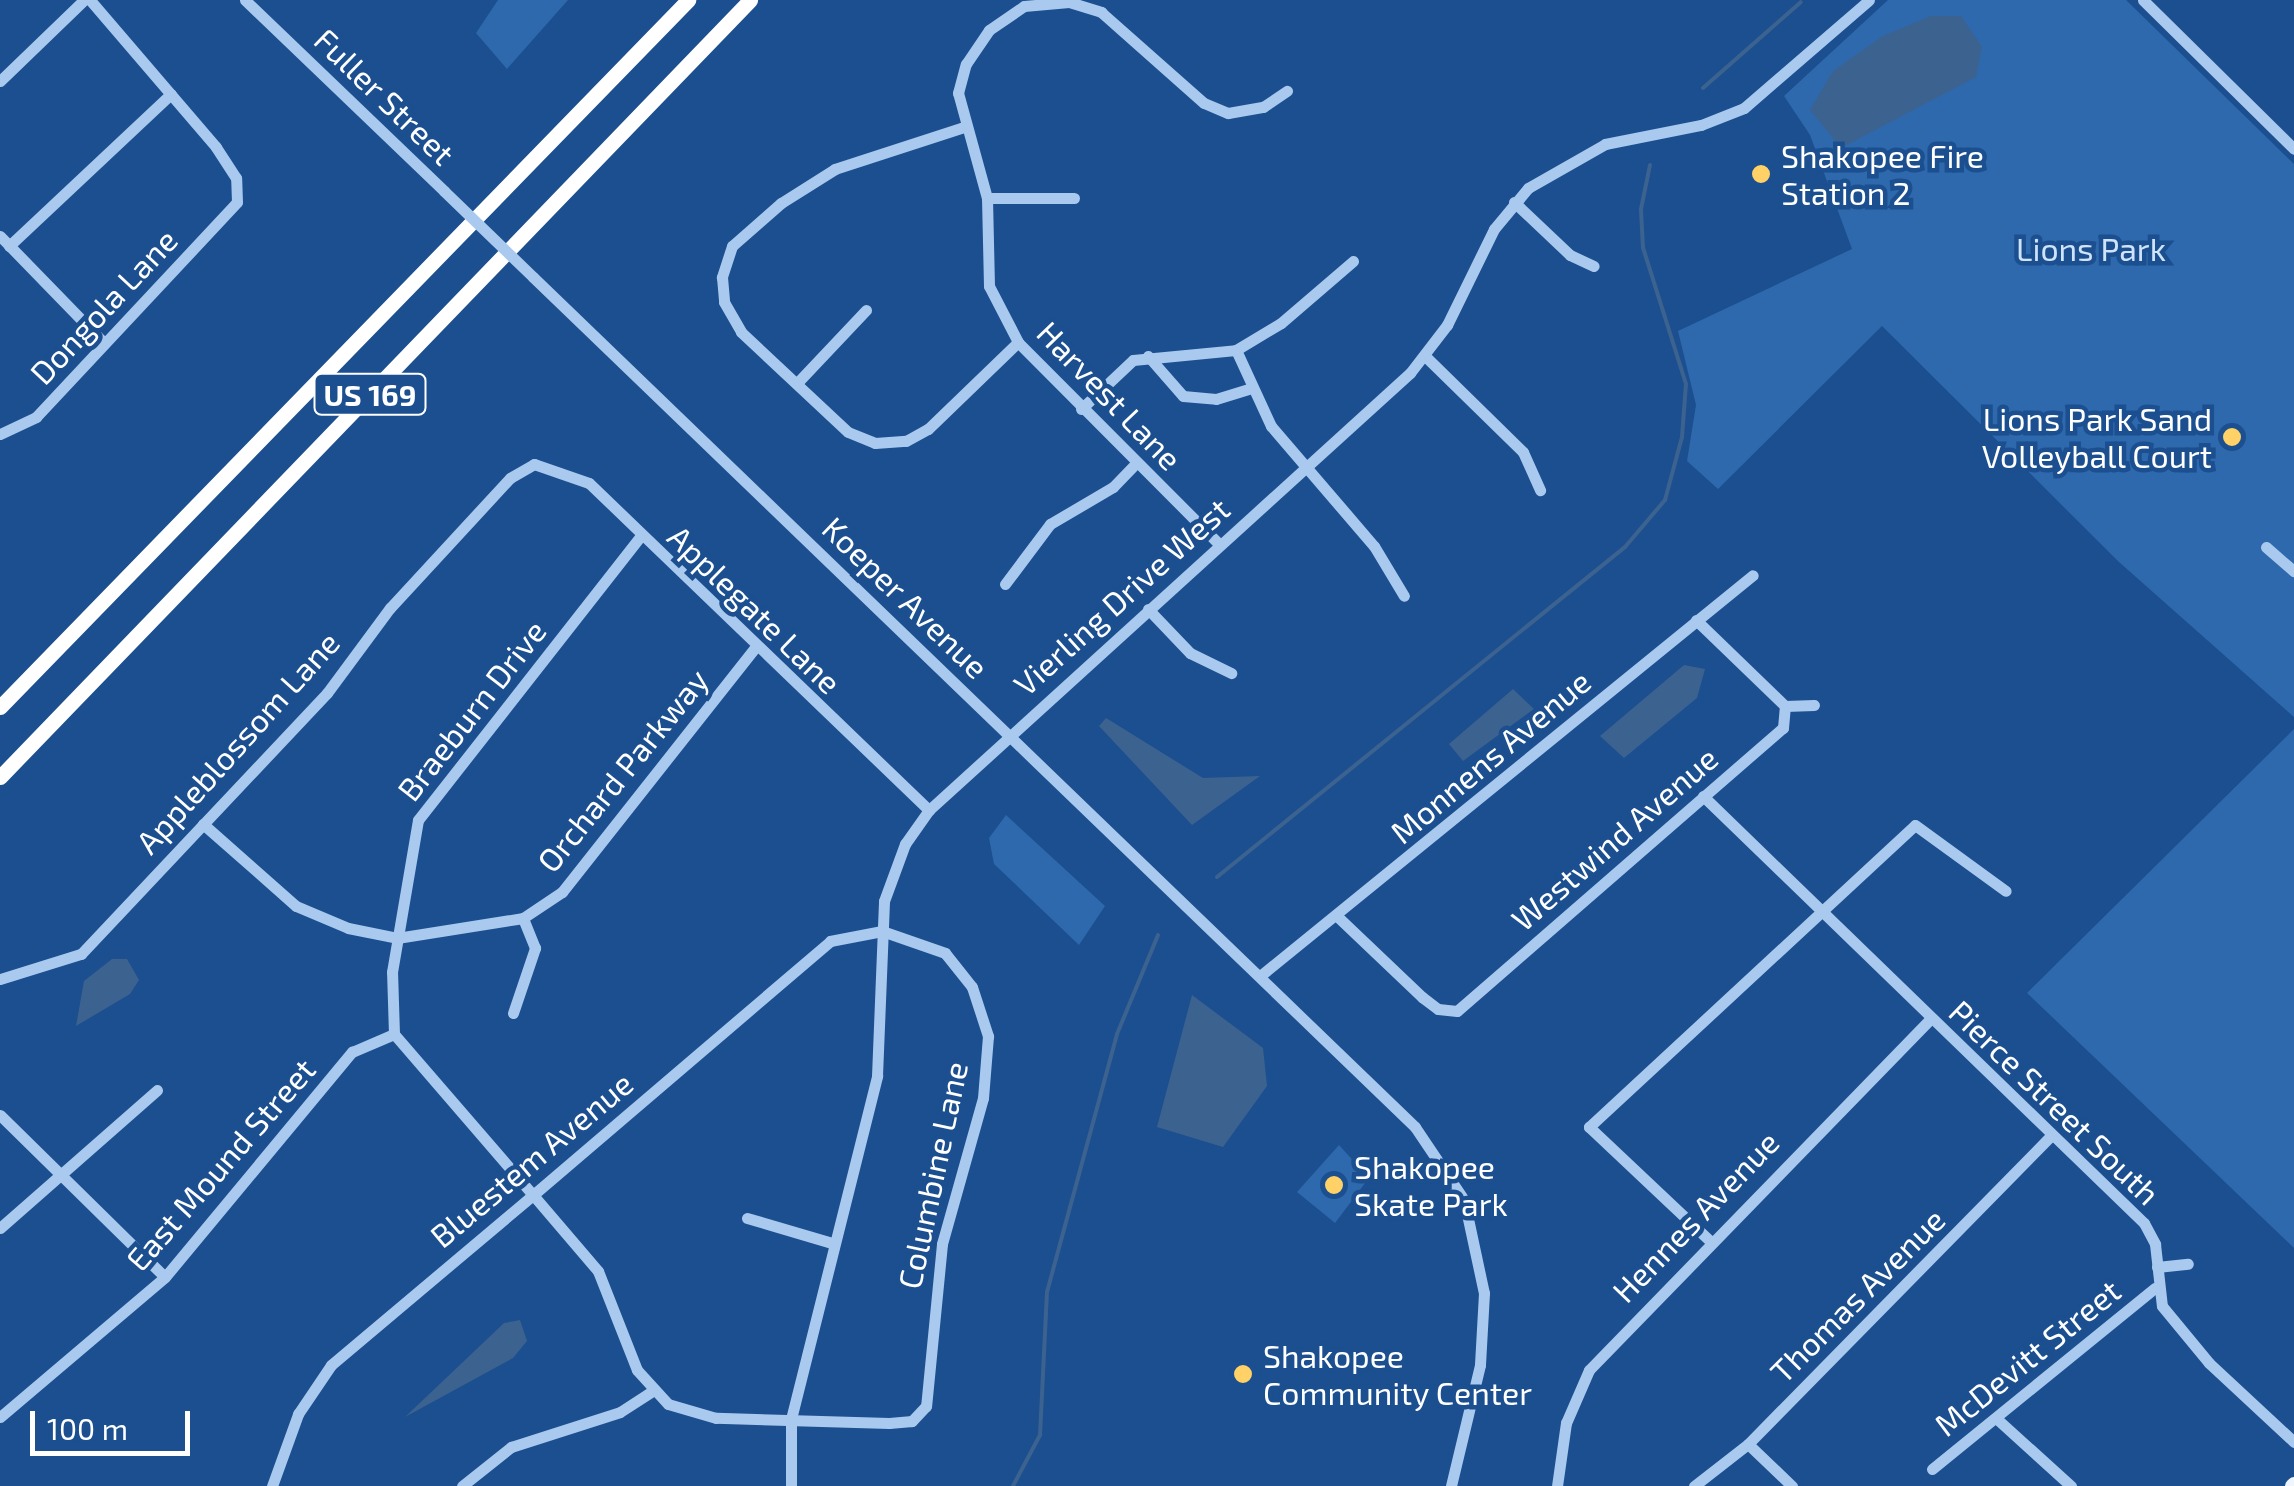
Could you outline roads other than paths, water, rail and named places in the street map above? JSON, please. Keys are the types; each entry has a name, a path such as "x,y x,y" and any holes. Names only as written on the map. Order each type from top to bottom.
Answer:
{"highway":[{"name":"US 169","path":"0,707 688,0"},
{"name":"US 169","path":"0,777 748,3"}],"street":[{"path":"0,81 87,0 171,94 5,241 104,343"},
{"name":"Fuller Street","path":"245,0 444,191"},
{"name":"Vierling Drive West","path":"790,1486 791,1419 832,1242 877,1076 884,902 905,844 929,810 1426,356 1514,202 1588,151 1702,125 1744,108 1869,0"},
{"path":"2143,0 2294,148"},
{"name":"Harvest Lane","path":"1218,544 1018,342 989,286 987,198 964,127 958,93 966,64 989,30 1024,6 1069,2 1102,12 1204,103 1228,113 1263,107 1287,91"},
{"name":"Dongola Lane","path":"0,434 36,418 237,202 232,168 171,94"},
{"path":"964,127 835,169 732,246 722,277 724,302 741,332 848,432 875,443 906,441 928,429 1018,342"},
{"name":"Koeper Avenue","path":"444,191 1415,1127 1464,1200 1484,1293 1480,1365 1452,1486"},
{"path":"987,198 1074,198"},
{"path":"1514,202 1570,255 1594,266"},
{"path":"1081,409 1133,360 1236,350 1281,323 1353,260"},
{"path":"798,382 866,310"},
{"path":"1236,350 1250,389 1304,468 1374,546 1404,596"},
{"path":"1148,356 1183,396 1216,399 1250,389"},
{"path":"1426,356 1523,452 1540,490"},
{"path":"1004,584 1050,524 1113,487 1136,463"},
{"name":"Applegate Lane","path":"534,464 589,483 754,649 929,810"},
{"name":"Appleblossom Lane","path":"0,979 80,954 327,692 390,608 510,478 534,464"},
{"name":"Braeburn Drive","path":"394,1034 389,1010 397,938 418,820 640,537"},
{"path":"2266,547 2294,571"},
{"name":"Monnens Avenue","path":"1260,976 1339,918 1752,575"},
{"path":"1148,610 1190,652 1231,673"},
{"path":"1696,620 1784,706 1814,705"},
{"name":"Orchard Parkway","path":"203,824 296,906 397,938 523,918 562,892 754,649"},
{"name":"Westwind Avenue","path":"1339,918 1438,1009 1457,1011 1782,728 1784,706"},
{"name":"Pierce Street South","path":"1703,796 2144,1223 2156,1244 2156,1288"},
{"path":"1708,1240 1589,1126 1818,908 1915,825 2006,891"},
{"path":"513,1013 535,948 523,918"},
{"name":"Bluestem Avenue","path":"272,1486 298,1414 331,1365 830,941 882,931"},
{"name":"Columbine Lane","path":"652,1391 689,1413 791,1419 912,1421 926,1406 942,1244 983,1098 988,1036 972,986 945,952 882,931"},
{"name":"Hennes Avenue","path":"1557,1486 1566,1423 1589,1370 1708,1240 1930,1018"},
{"path":"394,1034 610,1290 637,1370 652,1391 620,1412 511,1447 462,1486"},
{"name":"East Mound Street","path":"0,1416 165,1277 352,1052 394,1034"},
{"path":"0,1228 64,1176 157,1090"},
{"path":"0,1114 165,1277"},
{"name":"Thomas Avenue","path":"1694,1486 1748,1444 2052,1135"},
{"path":"747,1218 832,1242"},
{"path":"2158,1267 2188,1264"},
{"path":"2156,1288 2162,1306 2209,1363 2294,1442"},
{"name":"McDevitt Street","path":"1932,1468 2156,1288"},
{"path":"1997,1419 2071,1486"},
{"path":"1748,1444 1792,1486"}],"waterway":[{"path":"1703,88 1801,2"},
{"path":"1217,877 1625,547 1665,500 1682,437 1686,384 1643,248 1641,209 1650,165"},
{"path":"1013,1486 1040,1435 1047,1292 1117,1034 1158,935"}],"place":[{"name":"Shakopee Fire Station 2","path":"1761,174"},
{"name":"Lions Park Sand Volleyball Court","path":"2232,437"},
{"name":"Shakopee Skate Park","path":"1334,1185"},
{"name":"Shakopee Community Center","path":"1243,1374"}],"park label":[{"name":"Lions Park","path":"2091,248"}]}
